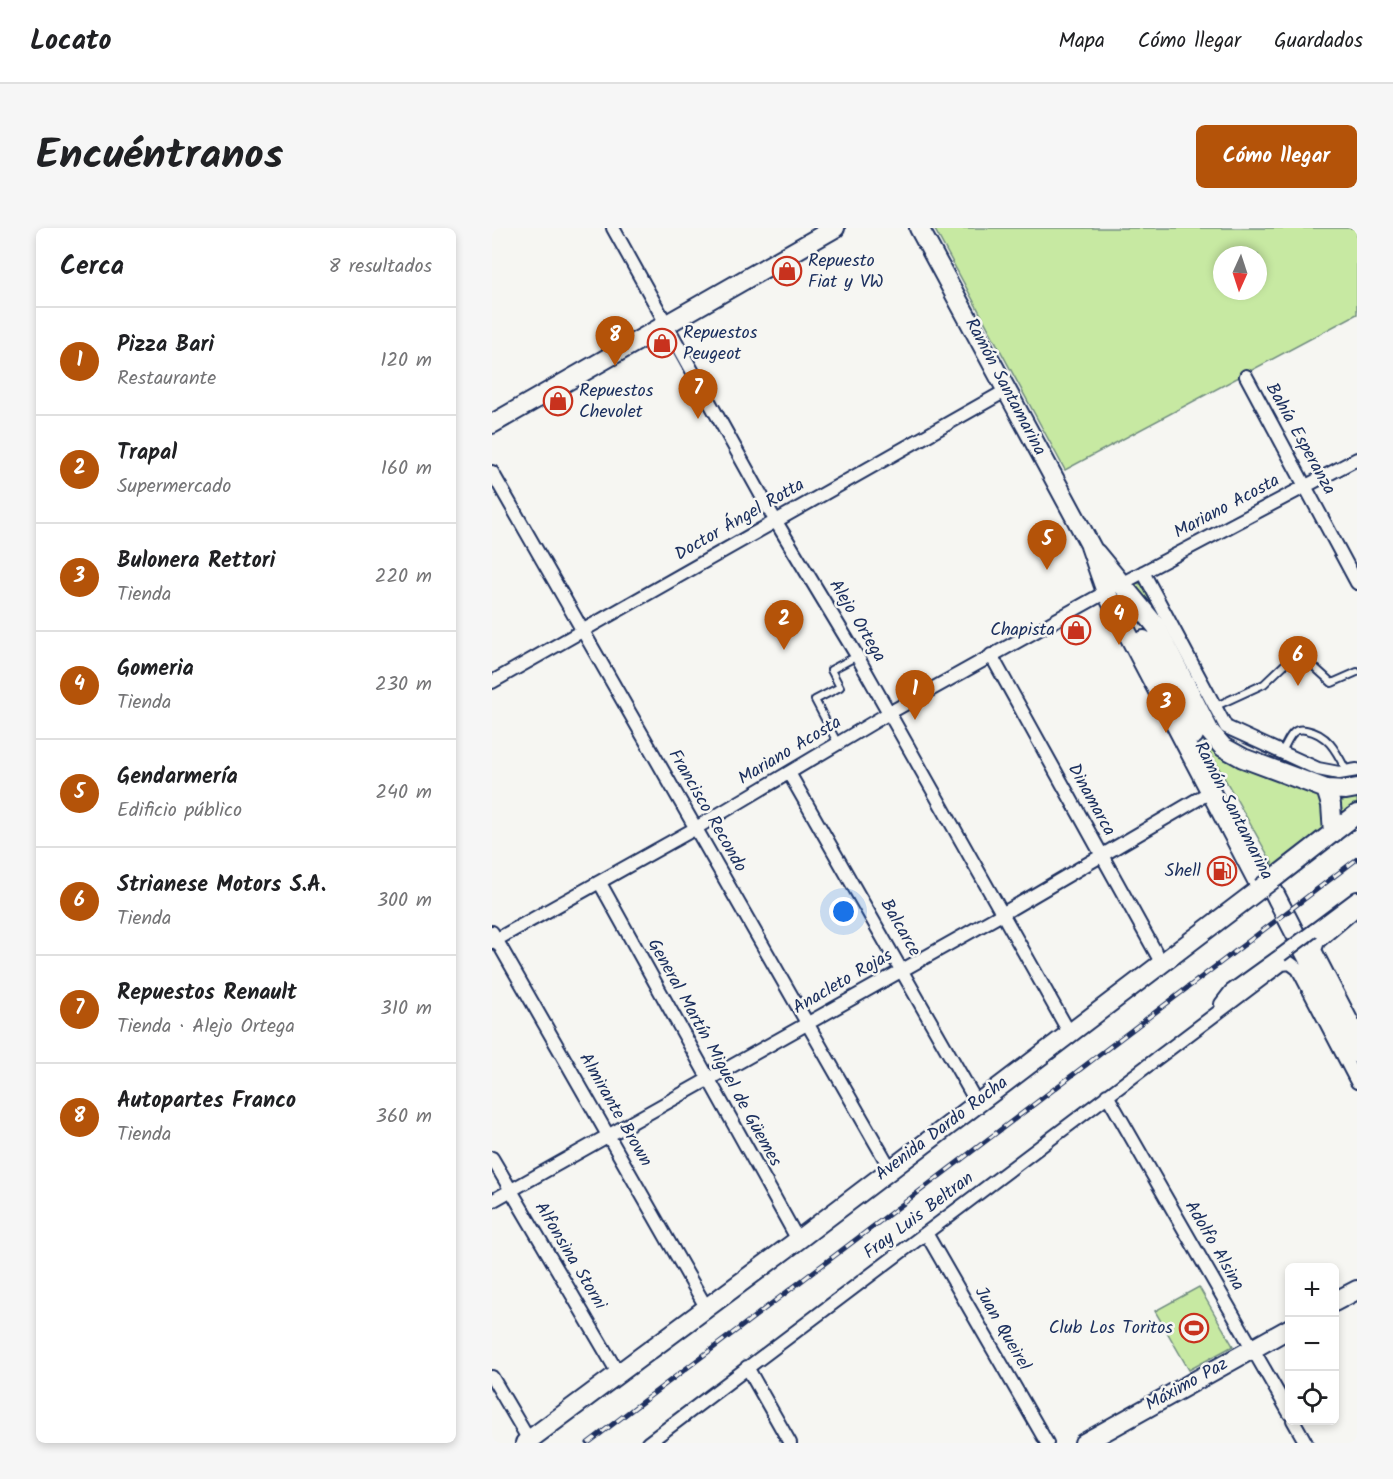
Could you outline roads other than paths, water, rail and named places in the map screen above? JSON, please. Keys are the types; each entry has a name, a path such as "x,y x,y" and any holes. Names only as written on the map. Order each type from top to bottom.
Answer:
{"main road":[{"path":"492,424 835,228"},
{"name":"Ramón Santamarina","path":"919,228 1090,546 1163,672 1357,1054"},
{"name":"Ramón Santamarina","path":"1114,588 1156,626 1210,732 1223,747 1243,758 1328,781"},
{"name":"Ramón Santamarina","path":"1114,588 1210,792 1261,888"},
{"path":"1328,781 1346,790 1354,777"},
{"path":"1328,781 1333,833"},
{"name":"Avenida Dardo Rocha","path":"527,1442 798,1240 1357,814"},
{"path":"1339,1300 1357,1290"},
{"name":"Máximo Paz","path":"1084,1443 1285,1331"}],"street":[{"name":"Alejo Ortega","path":"613,228 775,520 890,713 1069,1032"},
{"name":"Bahía Esperanza","path":"1246,376 1357,583"},
{"name":"Doctor Ángel Rotta","path":"492,682 1007,390"},
{"name":"Mariano Acosta","path":"493,938 600,883 991,655 1357,459"},
{"name":"Francisco Recondo","path":"492,472 890,1168"},
{"name":"Ramón Santamarina","path":"1143,572 1226,727 1233,733 1281,753 1328,781"},
{"name":"Dinamarca","path":"991,655 1161,962"},
{"name":"Balcarce","path":"789,773 977,1102"},
{"name":"Anacleto Rojas","path":"492,1201 1002,914 1210,792"},
{"name":"General Martín Miguel de Güemes","path":"600,883 706,1079 798,1240"},
{"name":"Fray Luis Beltran","path":"1316,936 1357,898"},
{"name":"Fray Luis Beltran","path":"648,1443 1211,1016 1231,991 1286,959 1357,909"},
{"path":"1316,936 1317,957 1357,1030"},
{"name":"Almirante Brown","path":"493,938 610,1135 706,1307"},
{"path":"1286,959 1298,969 1357,1082"},
{"name":"Adolfo Alsina","path":"1107,1095 1285,1405"},
{"name":"Alfonsina Storni","path":"492,1158 618,1372"},
{"name":"Juan Queirel","path":"926,1233 1047,1443"},
{"path":"747,1367 790,1443"},
{"path":"492,1377 527,1442"},
{"path":"1296,1425 1306,1443"}],"lane":[{"path":"838,744 815,700 840,687 831,670 857,656"},
{"path":"1214,707 1264,684 1286,663 1299,661 1310,663 1332,683 1357,672"},
{"path":"1281,753 1293,732 1299,729 1309,730 1322,735 1329,742 1354,777"}],"railway":[{"path":"588,1443 1357,859"}],"place":[{"name":"Repuesto Fiat y VW","path":"787,271"},
{"name":"Repuestos Peugeot","path":"662,343"},
{"name":"Autopartes Franco","path":"615,366"},
{"name":"Repuestos Chevolet","path":"558,401"},
{"name":"Repuestos Renault","path":"698,419"},
{"name":"Gendarmería","path":"1047,570"},
{"name":"Chapista","path":"1076,630"},
{"name":"Gomeria","path":"1119,645"},
{"name":"Trapal","path":"784,650"},
{"name":"Strianese Motors S.A.","path":"1298,686"},
{"name":"Pizza Bari","path":"915,720"},
{"name":"Bulonera Rettori","path":"1166,733"},
{"name":"Shell","path":"1222,871"},
{"name":"Club Los Toritos","path":"1194,1328"}]}
